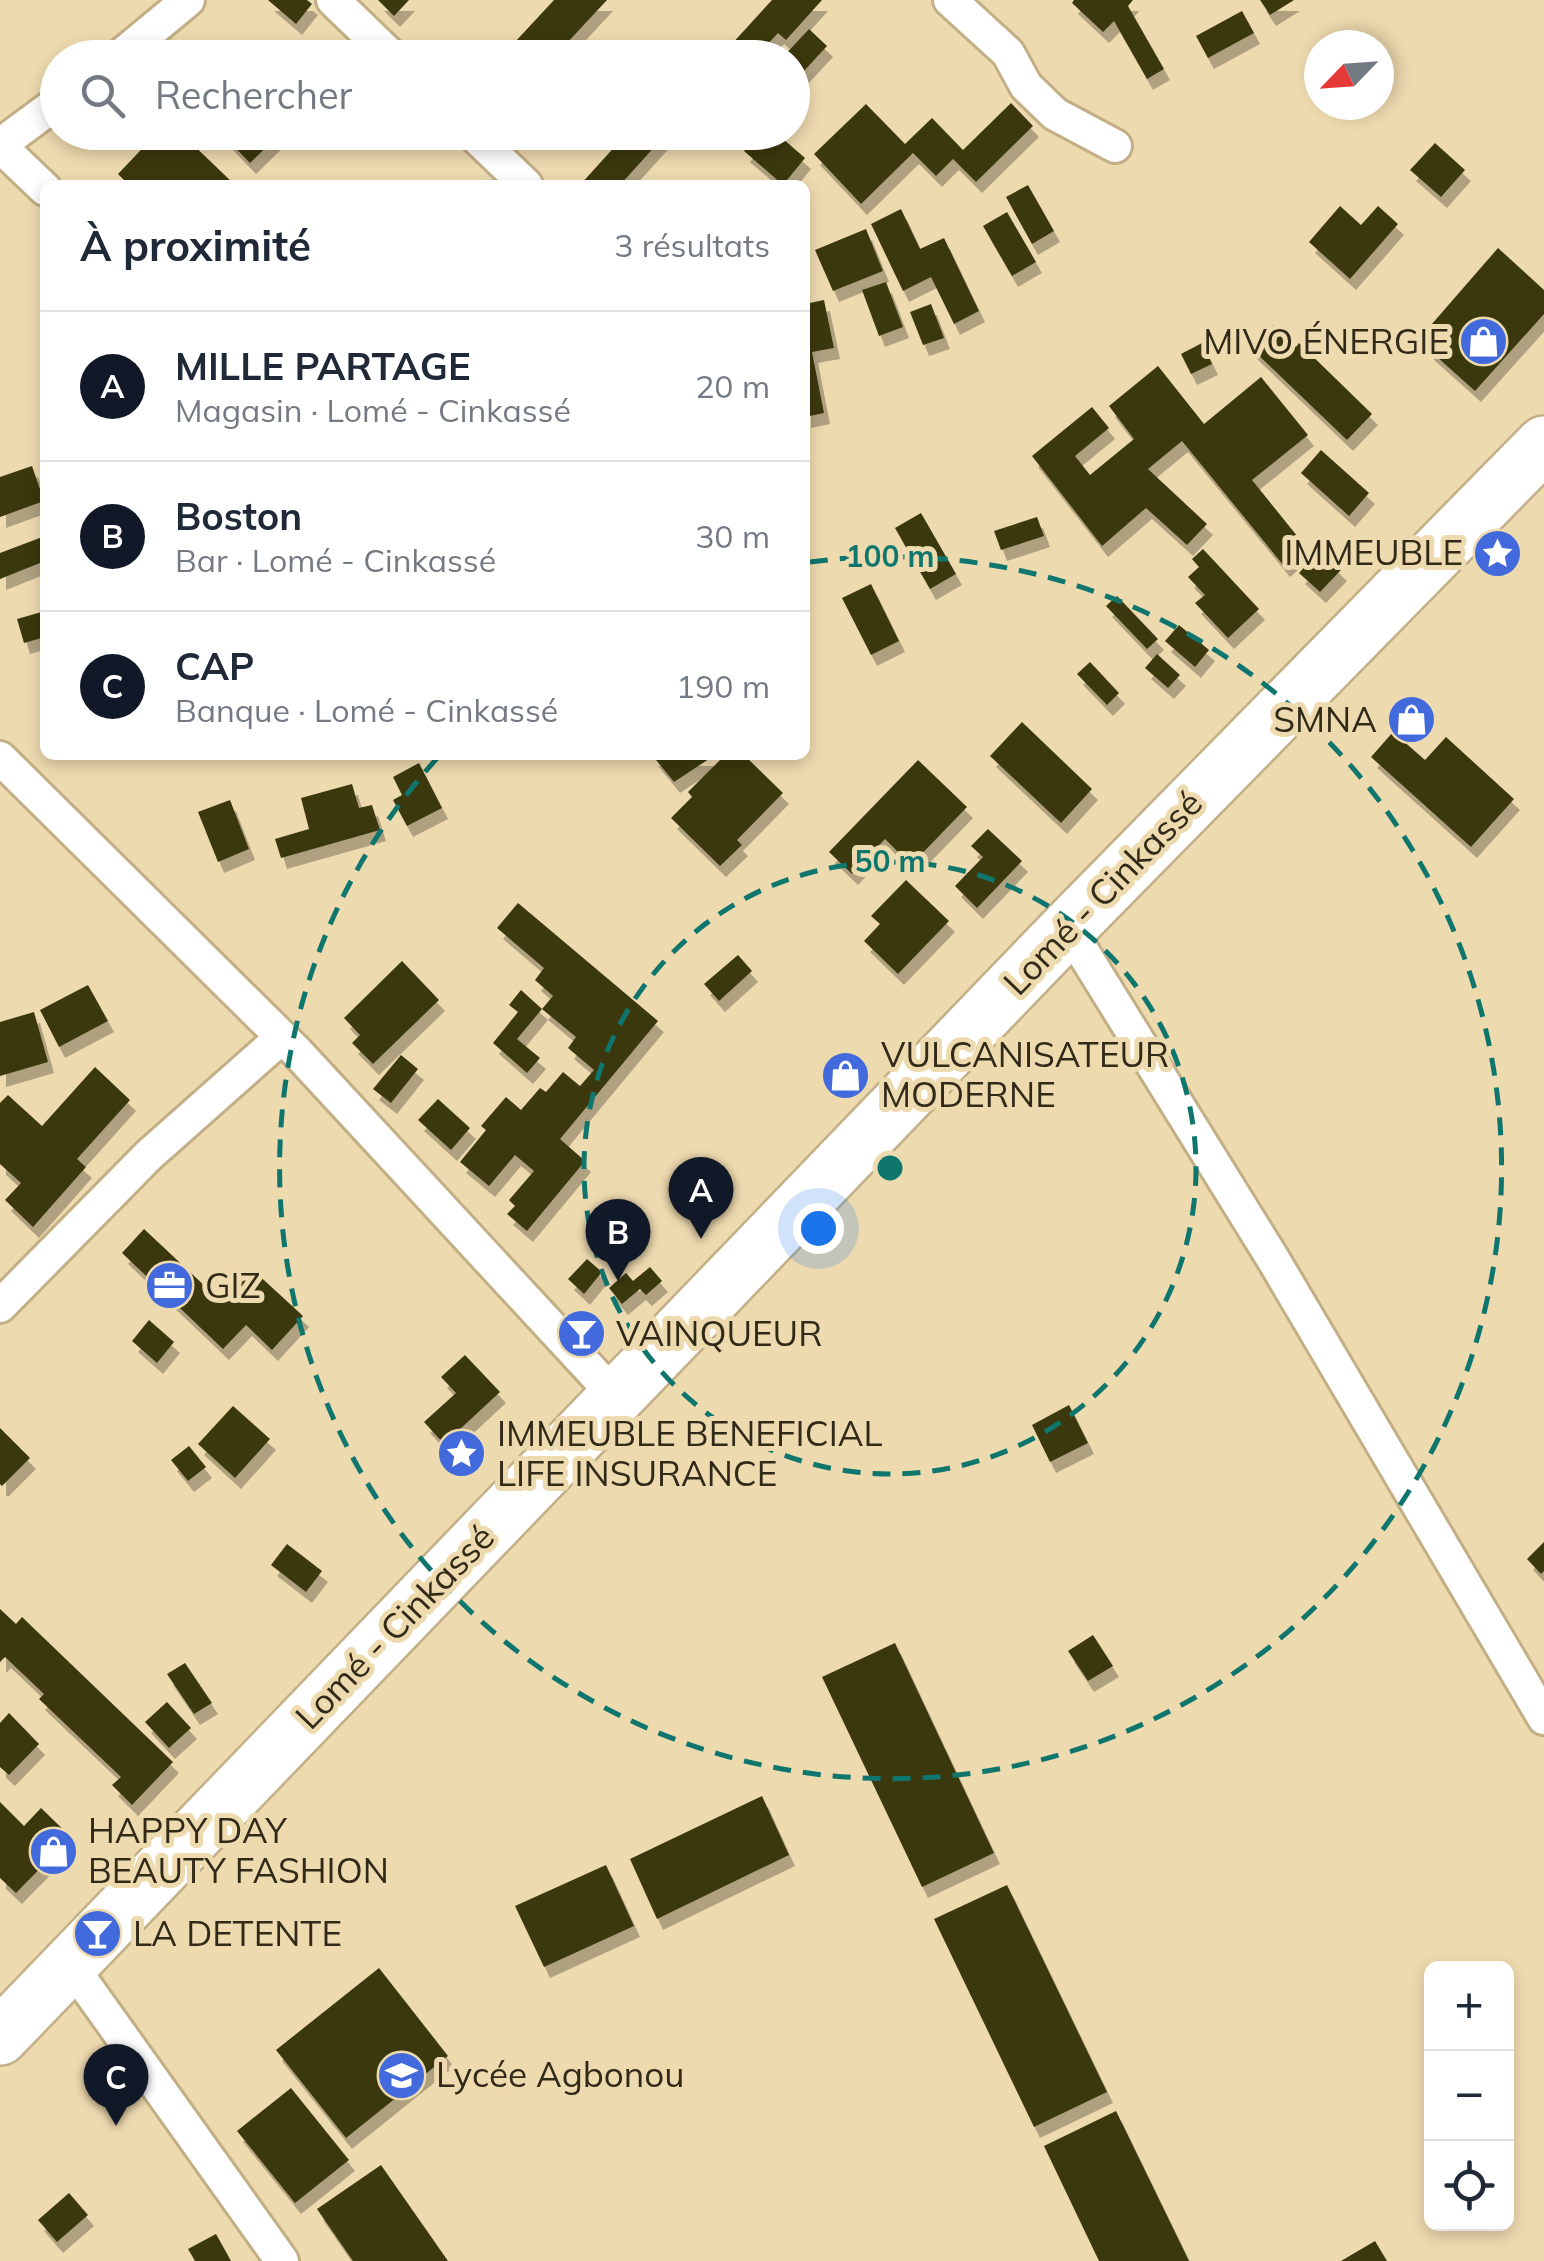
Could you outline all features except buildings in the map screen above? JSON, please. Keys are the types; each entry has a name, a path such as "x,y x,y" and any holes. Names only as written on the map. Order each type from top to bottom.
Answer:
{"highway":[{"name":"Lomé - Cinkassé","path":"0,2037 1068,928 1544,444"}],"street":[{"path":"140,40 188,0"},
{"path":"333,0 374,40"},
{"path":"950,0 1008,53 1026,86 1055,114 1115,146"},
{"path":"40,116 0,146 40,184"},
{"path":"490,150 521,180"},
{"path":"0,758 282,1037 616,1397"},
{"path":"1068,928 1273,1259 1544,1718"},
{"path":"0,1306 149,1154 282,1037"},
{"path":"70,1964 282,2261"}],"place":[{"name":"MIVO ÉNERGIE","path":"1484,342"},
{"name":"IMMEUBLE","path":"1498,553"},
{"name":"SMNA","path":"1412,720"},
{"name":"VULCANISATEUR MODERNE","path":"846,1075"},
{"name":"MILLE PARTAGE","path":"701,1239"},
{"name":"Boston","path":"618,1281"},
{"name":"GIZ","path":"170,1286"},
{"name":"VAINQUEUR","path":"581,1334"},
{"name":"IMMEUBLE BENEFICIAL LIFE INSURANCE","path":"462,1454"},
{"name":"HAPPY DAY BEAUTY FASHION","path":"53,1851"},
{"name":"LA DETENTE","path":"98,1934"},
{"name":"Lycée Agbonou","path":"401,2075"},
{"name":"CAP","path":"116,2126"}]}
